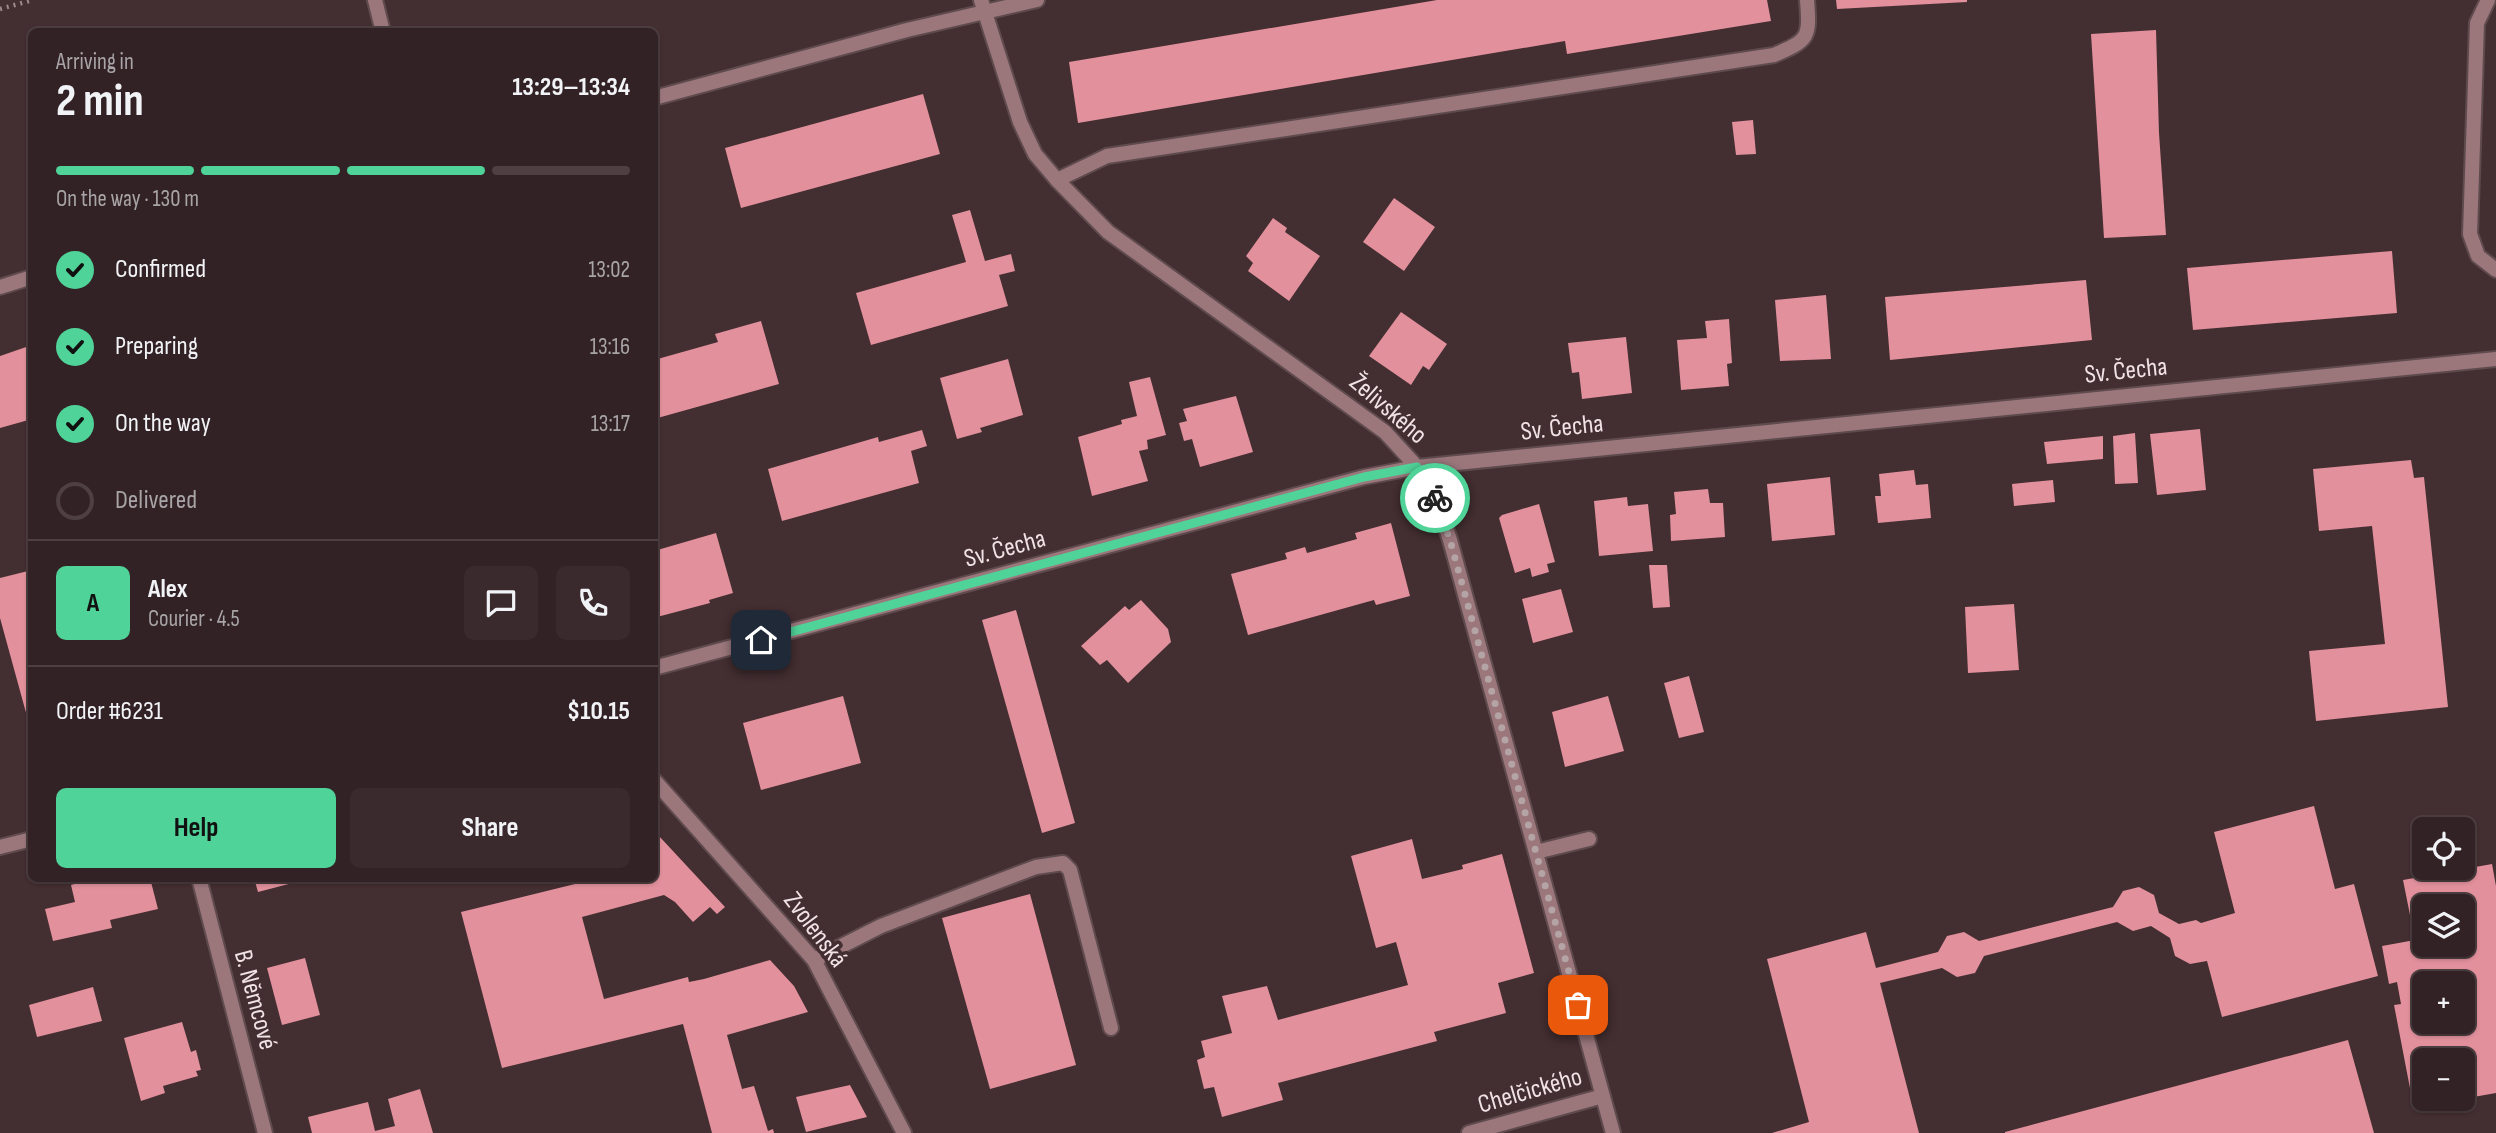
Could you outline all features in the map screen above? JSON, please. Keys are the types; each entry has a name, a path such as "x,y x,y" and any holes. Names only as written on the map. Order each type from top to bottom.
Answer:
{"street":[{"path":"375,0 382,28"},
{"path":"658,97 982,5 1037,0"},
{"path":"1057,180 1107,156 1774,55 1800,44 1809,29 1807,0"},
{"path":"2488,0 2477,23 2470,234 2478,256 2496,270"},
{"name":"Želivského","path":"982,5 1020,122 1035,154 1057,180 1108,232 1385,432 1417,467 1436,499 1450,540 1613,1133"},
{"path":"0,287 28,278"},
{"name":"Sv. Čecha","path":"658,667 1364,477 1417,467 2496,359"},
{"name":"Zvolenská","path":"658,784 814,960 904,1133"},
{"path":"1536,852 1589,839"},
{"path":"0,847 28,840"},
{"path":"814,960 894,921 1036,867 1063,863 1070,870 1111,1028"},
{"name":"B. Němcové","path":"200,882 265,1133"},
{"name":"Chelčického","path":"1469,1133 1603,1096"}],"path":[{"path":"0,9 33,0"}],"building":[{"path":"1437,0 1767,0 1771,21 1567,54 1565,41 1078,123 1069,62"},
{"path":"1836,0 1967,0 1967,2 1837,9"},
{"path":"2156,30 2166,235 2104,238 2091,34"},
{"path":"923,94 940,154 741,208 725,148"},
{"path":"1753,120 1756,154 1736,155 1732,122"},
{"path":"1394,198 1435,227 1404,271 1363,242"},
{"path":"970,210 985,261 1011,254 1015,271 999,275 1008,306 871,345 856,293 966,262 952,215"},
{"path":"1273,218 1287,228 1285,232 1320,256 1289,301 1248,271 1253,263 1246,256"},
{"path":"2392,251 2397,313 2193,330 2187,268"},
{"path":"2086,280 2092,340 1890,360 1885,297"},
{"path":"1826,295 1831,359 1780,361 1775,300"},
{"path":"1401,312 1447,344 1429,370 1423,366 1411,385 1369,356"},
{"path":"1729,319 1732,363 1727,364 1729,386 1681,390 1677,340 1707,338 1705,321"},
{"path":"761,321 779,384 658,418 658,359 718,342 715,334"},
{"path":"1626,337 1632,393 1582,399 1579,372 1572,373 1568,343"},
{"path":"28,346 28,420 0,428 0,356"},
{"path":"1008,359 1023,415 980,428 982,432 957,439 940,378"},
{"path":"1150,377 1166,435 1147,440 1148,449 1139,451 1148,481 1092,496 1078,437 1122,424 1121,420 1137,416 1129,382"},
{"path":"1236,396 1253,452 1200,467 1192,439 1184,441 1179,423 1187,421 1183,409"},
{"path":"2200,429 2206,490 2157,495 2150,434"},
{"path":"922,430 927,446 911,451 919,483 782,521 768,469 878,437 879,442"},
{"path":"2135,433 2138,483 2115,484 2113,436"},
{"path":"2103,436 2103,459 2047,464 2044,442"},
{"path":"2411,460 2414,478 2424,477 2448,707 2316,721 2309,651 2385,644 2372,526 2319,531 2313,469"},
{"path":"1914,470 1916,485 1928,484 1931,518 1878,523 1875,496 1881,496 1879,474"},
{"path":"1830,477 1835,535 1772,541 1767,484"},
{"path":"2053,480 2055,502 2014,506 2012,484"},
{"path":"1708,489 1710,503 1723,503 1725,537 1671,541 1670,515 1676,514 1674,492"},
{"path":"1627,497 1628,506 1648,504 1653,551 1599,556 1594,501"},
{"path":"1539,504 1555,562 1547,564 1549,572 1532,577 1530,568 1515,573 1499,518"},
{"path":"1391,523 1410,596 1376,605 1374,600 1248,635 1231,574 1287,559 1285,553 1305,547 1307,553 1357,539 1355,533"},
{"path":"716,533 733,593 709,600 710,603 658,617 658,550"},
{"path":"1649,565 1667,565 1670,607 1653,608"},
{"path":"28,571 28,720 0,618 0,578"},
{"path":"1561,589 1573,632 1533,643 1522,599"},
{"path":"1141,600 1168,629 1171,642 1128,683 1107,660 1100,665 1081,646 1125,606 1129,610"},
{"path":"2014,604 2019,670 1968,673 1965,607"},
{"path":"1016,610 1075,823 1042,833 982,620"},
{"path":"1689,676 1704,732 1679,738 1664,683"},
{"path":"843,696 861,763 761,790 743,723"},
{"path":"1608,696 1624,751 1565,767 1552,712"},
{"path":"2314,806 2335,889 2354,884 2378,976 2222,1017 2207,961 2190,964 2175,956 2170,938 2151,926 2133,931 2117,922 1984,956 1975,973 1957,977 1942,968 1880,983 1919,1133 1772,1133 1809,1122 1767,959 1866,932 1876,968 1938,952 1947,936 1964,932 1979,941 2113,907 2123,891 2139,887 2154,895 2159,913 2179,924 2196,920 2201,923 2235,913 2214,832"},
{"path":"658,836 725,907 717,914 710,907 693,922 675,902 664,895 582,917 604,999 688,977 689,982 704,979 770,960 794,986 808,1012 727,1035 742,1089 754,1086 768,1131 773,1129 774,1133 712,1133 683,1024 502,1068 461,912 575,882 658,882"},
{"path":"1412,839 1422,879 1463,869 1462,865 1502,854 1534,973 1498,983 1506,1013 1434,1032 1437,1041 1278,1083 1283,1100 1222,1117 1214,1087 1204,1089 1197,1060 1205,1057 1201,1041 1232,1033 1222,996 1267,986 1278,1020 1408,985 1396,942 1376,948 1351,856"},
{"path":"2492,864 2496,886 2496,1093 2475,1097 2475,1048 2412,1048 2412,1099 2394,1005 2401,1004 2397,982 2389,984 2382,946 2412,941 2412,957 2475,957 2475,894 2412,894 2412,925 2403,880 2475,880 2475,867"},
{"path":"81,882 151,882 158,909 110,920 112,928 53,941 45,909 75,902 71,885"},
{"path":"255,882 296,882 258,892"},
{"path":"1030,894 1076,1065 990,1089 942,918"},
{"path":"305,958 320,1015 282,1025 267,968"},
{"path":"93,987 102,1021 37,1037 29,1005"},
{"path":"182,1022 191,1052 196,1050 201,1070 196,1071 198,1076 163,1086 165,1093 141,1101 124,1038"},
{"path":"2348,1040 2374,1133 2005,1133 2005,1132"},
{"path":"850,1085 867,1117 806,1132 796,1097"},
{"path":"420,1089 433,1133 312,1133 308,1117 368,1102 375,1131 395,1126 388,1099"}],"way so far":[{"path":"1435,498 1450,540 1578,1005"}],"route":[{"path":"761,640 1364,477 1417,467 1435,498"}]}
